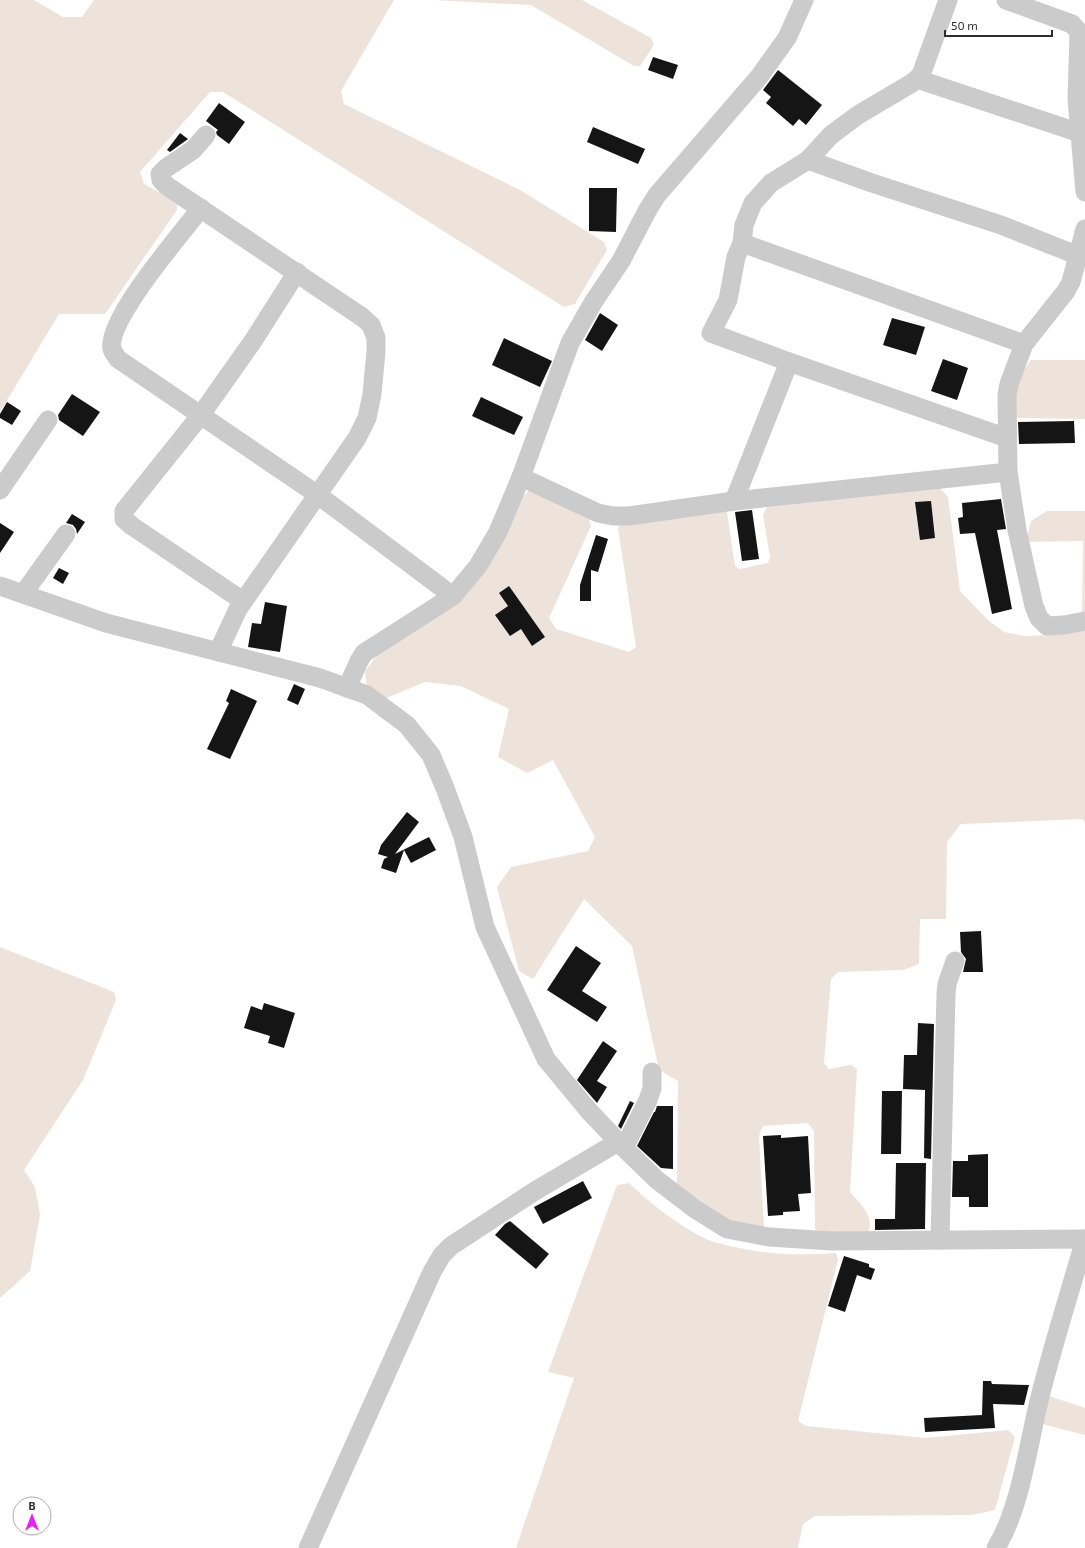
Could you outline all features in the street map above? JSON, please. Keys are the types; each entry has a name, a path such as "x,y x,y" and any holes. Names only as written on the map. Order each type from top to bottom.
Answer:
{"street":[{"path":"347,688 364,653 453,596 478,566 498,532 521,478 570,343 594,301 621,261 657,195 759,77 787,38 804,0"},
{"path":"948,0 921,75 858,115 831,136 808,160 770,183 753,203 744,225 742,243 736,257 728,300 711,333 788,362 1008,438"},
{"path":"1006,0 1072,24 1079,32 1076,99 1085,192"},
{"path":"921,75 923,81 1080,133"},
{"path":"206,136 193,150 166,168 160,174 161,180 167,186 362,317 371,325 376,338 372,394 367,418 357,438 238,609 218,652"},
{"path":"808,160 872,183 1001,225 1079,256"},
{"path":"201,208 163,256 124,311 113,337 112,349 118,359 318,495 453,596"},
{"path":"1085,229 1071,282 1066,291 1024,344 1009,384 1007,395 1008,472 1017,530 1034,606 1039,618 1047,626 1064,625 1085,621"},
{"path":"742,243 1024,344"},
{"path":"243,602 132,526 124,519 124,511 200,416 253,341 297,272"},
{"path":"734,501 788,362"},
{"path":"0,490 48,420"},
{"path":"521,478 598,513 613,516 629,516 734,501 1008,472"},
{"path":"23,594 66,534"},
{"path":"0,586 106,623 320,678 368,695 408,725 431,754 463,837 485,927 546,1059 621,1145 657,1180 695,1209 728,1229 769,1237 832,1241 1085,1239 1040,1396 1016,1500 1008,1525 996,1548"},
{"path":"940,1240 946,994 947,984 955,961"},
{"path":"308,1548 428,1279 442,1255 451,1246 534,1191 621,1145 648,1100 652,1088 652,1072"}],"shaded area":[{"path":"0,0 34,0 63,17 82,17 94,0 394,0 341,91 344,104 520,190 604,242 607,250 575,304 564,307 223,92 210,92 140,172 144,184 177,202 177,210 105,314 59,314 0,412"},
{"path":"434,0 582,0 651,38 654,45 640,66 634,66 531,5"},
{"path":"1031,360 1085,360 1085,419 1013,418 1018,377"},
{"path":"930,486 941,489 948,497 960,591 988,620 1004,632 1024,636 1050,635 1085,630 1085,822 1082,819 961,824 947,842 946,919 920,919 919,964 904,970 838,972 831,979 824,1063 829,1069 851,1065 857,1069 850,1192 863,1207 869,1217 870,1223 867,1237 823,1237 815,1229 814,1131 808,1123 763,1126 759,1136 764,1228 738,1226 677,1186 678,1081 659,1070 632,946 584,899 533,979 519,971 497,887 511,867 588,851 595,837 553,760 527,773 498,757 509,709 461,686 425,682 382,700 367,689 365,671 382,649 459,602 522,497 530,490 589,519 591,526 549,618 556,629 629,652 636,647 618,528 622,522 721,509 727,512 735,566 740,569 768,563 770,557 763,515 766,508 772,503"},
{"path":"1047,511 1085,511 1085,614 1082,613 1083,541 1026,542 1031,521"},
{"path":"0,947 114,992 116,1000 83,1080 24,1170 35,1187 40,1215 30,1271 0,1298"},
{"path":"629,1183 656,1207 675,1221 711,1241 740,1248 767,1252 794,1254 836,1253 838,1260 798,1421 806,1426 926,1438 1008,1430 1015,1437 995,1510 972,1515 815,1516 803,1524 798,1548 516,1548 574,1378 548,1372 617,1185"},
{"path":"1049,1396 1085,1408 1085,1435 1042,1424"}],"building":[{"path":"653,57 678,65 673,79 648,70"},
{"path":"778,70 822,105 806,125 799,119 793,126 766,103 771,97 763,90"},
{"path":"219,103 245,122 229,144 217,135 216,132 218,130 206,121"},
{"path":"593,127 645,149 638,164 587,142"},
{"path":"180,133 188,139 170,152 167,150"},
{"path":"589,188 617,188 616,232 589,231"},
{"path":"600,313 618,325 602,351 585,340"},
{"path":"892,318 925,327 916,355 883,345"},
{"path":"504,338 552,361 540,387 492,365"},
{"path":"943,359 968,368 957,400 931,391"},
{"path":"72,394 100,412 83,436 59,420 58,415"},
{"path":"481,397 523,417 514,435 472,416"},
{"path":"7,402 21,411 12,425 0,418 0,414"},
{"path":"1074,421 1075,443 1019,444 1018,422"},
{"path":"1001,499 1006,529 997,530 1012,609 992,614 975,533 960,534 958,518 963,517 962,503"},
{"path":"931,501 935,538 920,540 915,502"},
{"path":"752,510 759,559 742,561 735,512"},
{"path":"72,514 85,522 77,534 73,525 66,523"},
{"path":"0,523 14,532 0,553"},
{"path":"596,535 608,539 598,572 591,570 591,601 580,601 580,585"},
{"path":"59,568 69,573 63,584 53,578"},
{"path":"509,586 545,637 532,646 521,629 510,636 495,615 508,606 499,593"},
{"path":"265,602 287,606 280,652 248,647 252,623 261,624"},
{"path":"294,684 305,689 298,705 287,700"},
{"path":"231,689 257,701 230,759 207,749 229,703 226,701"},
{"path":"407,812 419,822 395,854 429,837 436,850 411,863 404,850 396,873 381,868 384,859 388,857 378,854 381,845"},
{"path":"981,931 983,972 963,972 966,959 961,952 960,932"},
{"path":"576,946 601,963 582,991 607,1007 597,1022 547,990"},
{"path":"264,1003 295,1013 284,1048 268,1043 270,1036 244,1028 251,1006 262,1010"},
{"path":"918,1023 934,1024 931,1159 924,1158 925,1090 903,1089 904,1055 917,1055"},
{"path":"603,1041 617,1051 597,1081 607,1087 597,1103 577,1080"},
{"path":"882,1091 902,1091 901,1154 881,1154"},
{"path":"630,1101 634,1103 621,1129 618,1126"},
{"path":"657,1106 673,1106 673,1169 661,1168 637,1146"},
{"path":"781,1135 781,1138 808,1136 811,1193 798,1194 800,1211 783,1212 783,1215 768,1216 763,1136"},
{"path":"988,1154 988,1207 969,1207 969,1197 952,1197 953,1161 968,1161 968,1155"},
{"path":"896,1163 926,1163 925,1229 875,1230 875,1219 895,1219"},
{"path":"583,1181 592,1198 543,1224 534,1207"},
{"path":"510,1221 549,1254 536,1269 495,1235 505,1224"},
{"path":"844,1256 869,1264 869,1267 875,1269 871,1280 857,1275 845,1312 828,1306"},
{"path":"983,1381 991,1381 992,1384 1029,1385 1024,1405 993,1404 995,1428 925,1432 924,1418 982,1415"}]}
